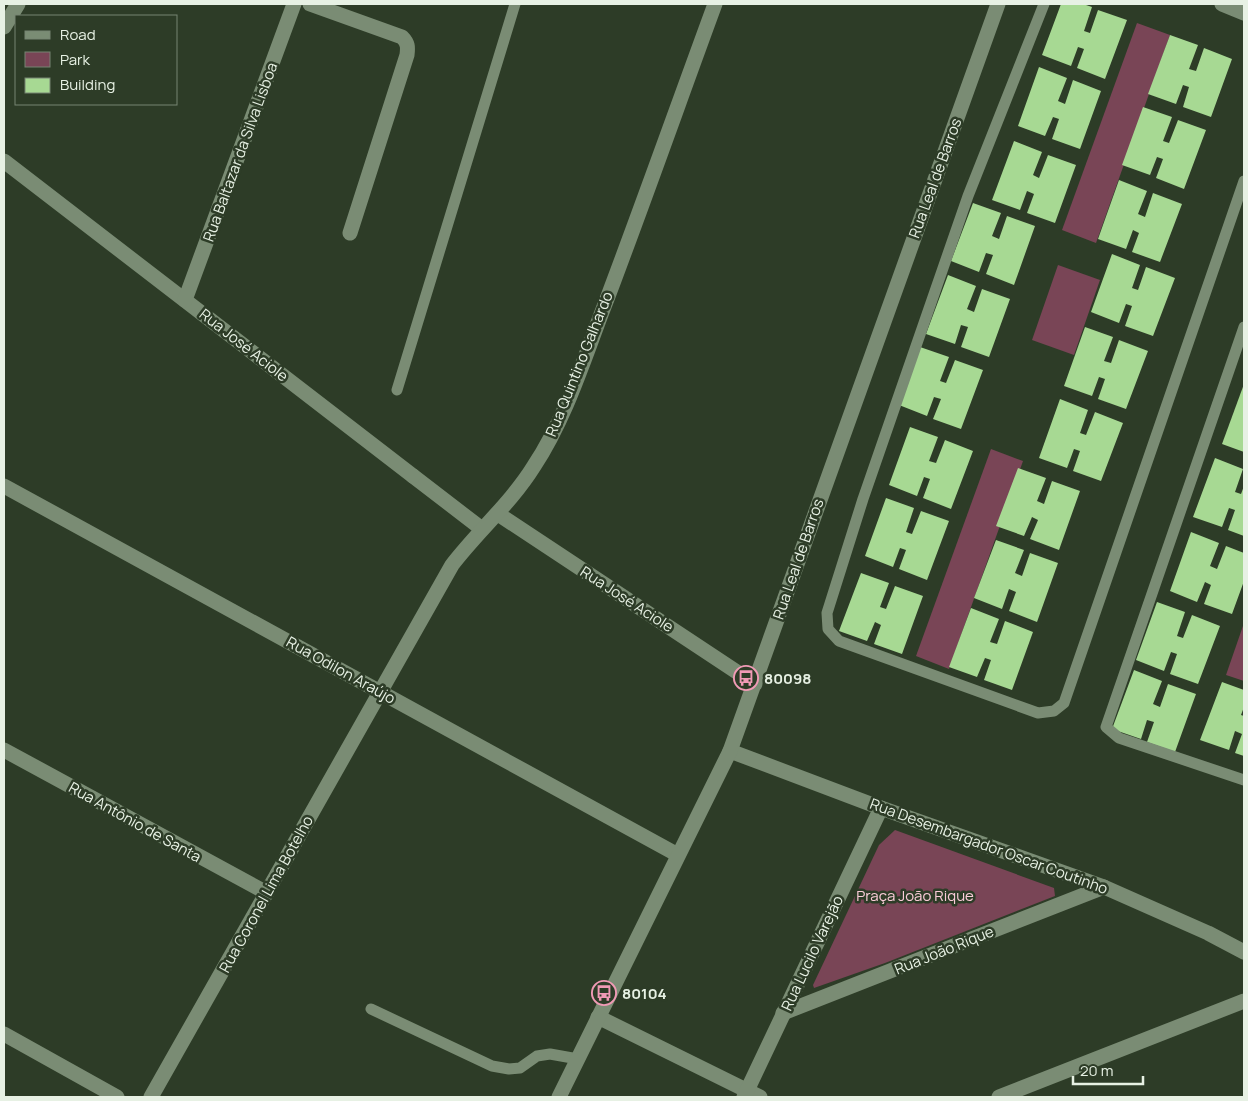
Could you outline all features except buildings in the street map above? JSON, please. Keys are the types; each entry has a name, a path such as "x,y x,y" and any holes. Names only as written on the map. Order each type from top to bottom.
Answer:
{"street":[{"path":"4,27 18,4"},
{"name":"Rua Baltazar da Silva Lisboa","path":"185,300 294,4"},
{"path":"310,4 402,37 407,42 407,55 350,233"},
{"name":"Rua Quintino Galhardo","path":"380,691 452,565 482,529 498,514 534,466 555,430 613,283 715,4"},
{"name":"Rua Leal de Barros","path":"559,1097 730,751 998,4"},
{"path":"1222,4 1244,13"},
{"name":"Rua José Aciole","path":"4,161 482,529"},
{"name":"Rua Odilon Araújo","path":"4,486 678,856"},
{"name":"Rua José Aciole","path":"498,514 755,684"},
{"name":"Rua Coronel Lima Botelho","path":"152,1097 380,691"},
{"name":"Rua Antônio de Santa","path":"4,750 267,893"},
{"name":"Rua Desembargador Oscar Coutinho","path":"730,751 881,808 1104,887 1208,933 1244,952"},
{"name":"Rua Lucilo Varejão","path":"750,1095 784,1013 881,808"},
{"name":"Rua João Rique","path":"784,1013 1104,887"},
{"path":"999,1097 1244,1001"},
{"path":"598,1017 750,1095"},
{"path":"4,1034 117,1097"}],"lane":[{"path":"397,390 514,4"},
{"path":"1044,4 968,196 863,499 827,614 828,629 839,641 1038,713 1054,711 1064,703 1244,181"},
{"path":"1244,327 1106,727 1119,738 1244,780"},
{"path":"371,1009 492,1066 509,1069 520,1068 537,1056 550,1054 578,1059"}],"green space":[{"path":"1137,23 1170,35 1096,243 1062,230"},
{"path":"1058,265 1100,280 1074,355 1032,340"},
{"path":"991,449 1023,461 949,669 916,656"},
{"path":"1244,623 1244,681 1226,675"},
{"name":"Praça João Rique","path":"895,830 1054,888 1055,896 885,963 814,988 813,985 879,845"}],"place":[{"name":"80098","path":"746,678"},
{"name":"80104","path":"604,993"}]}
